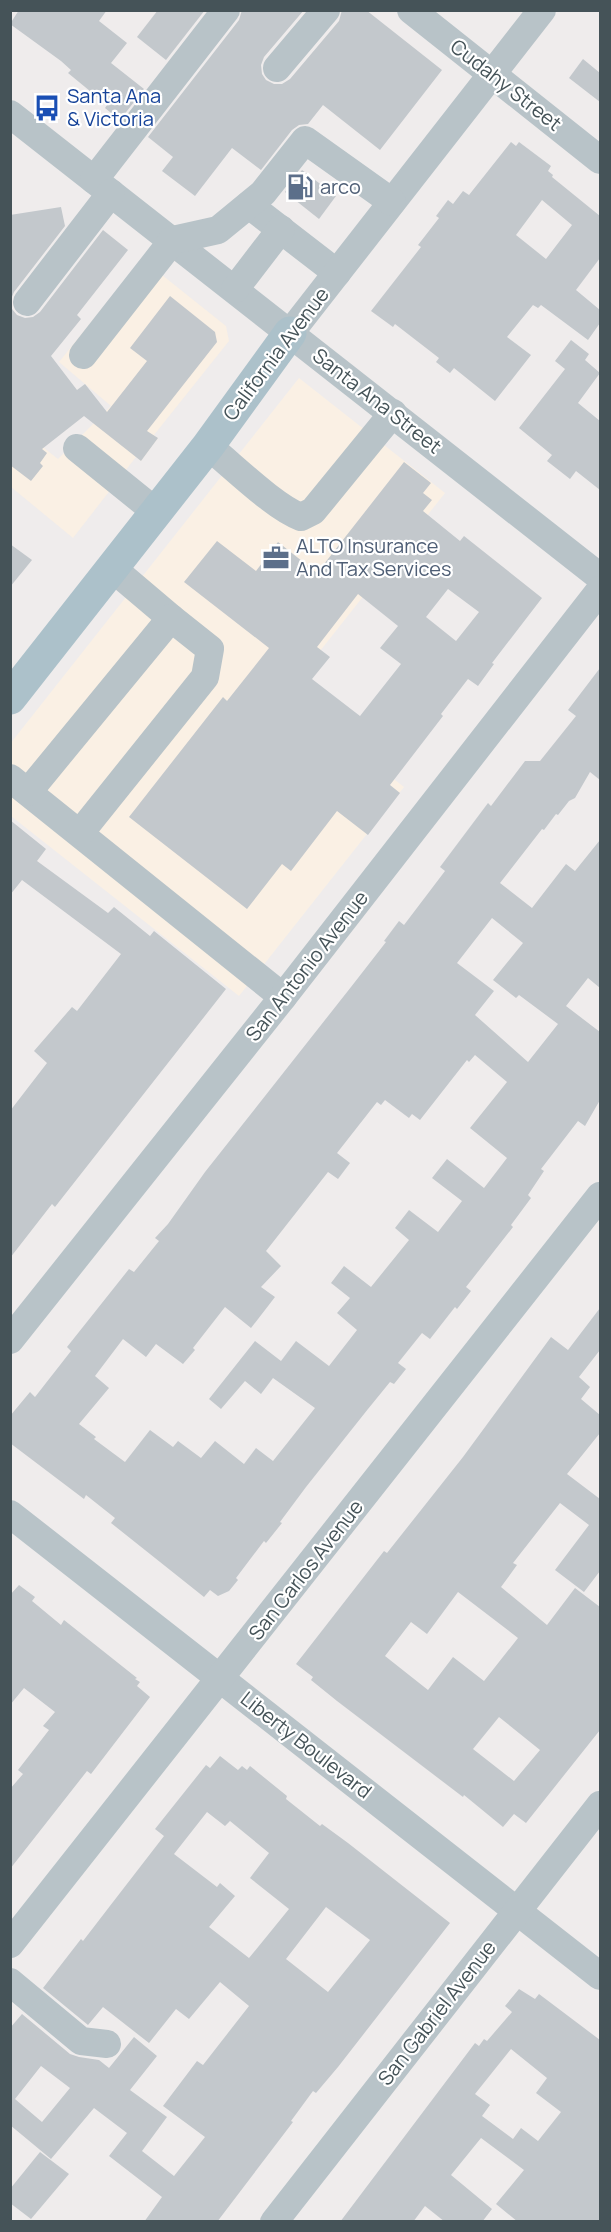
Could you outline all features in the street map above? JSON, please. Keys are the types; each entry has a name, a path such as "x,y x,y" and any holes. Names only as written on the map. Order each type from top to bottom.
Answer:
{"main road":[{"name":"California Avenue","path":"10,698 208,446 290,333"}],"street":[{"path":"27,302 102,187 226,10"},
{"path":"277,68 326,10"},
{"name":"Cudahy Street","path":"411,10 600,160"},
{"name":"California Avenue","path":"290,333 542,10"},
{"name":"Santa Ana Street","path":"10,114 600,578"},
{"path":"83,355 173,240 218,230 263,193 304,140 392,202"},
{"path":"249,205 337,273"},
{"path":"235,289 281,229"},
{"path":"208,446 293,514 301,517 313,511 393,413"},
{"path":"77,448 156,512"},
{"path":"80,833 205,677 210,649 112,568"},
{"name":"San Antonio Avenue","path":"10,1340 283,997 600,590"},
{"path":"171,618 19,785 283,997"},
{"name":"San Carlos Avenue","path":"10,1944 600,1196"},
{"name":"Liberty Boulevard","path":"10,1514 600,1976"},
{"name":"San Gabriel Avenue","path":"274,2222 600,1805"},
{"path":"10,1982 81,2041 107,2044"}],"shaded area":[{"path":"142,259 226,326 229,341 154,435 158,438 141,461 136,457 73,538 11,487 10,421 58,459 111,406 59,362"},
{"path":"299,378 445,493 286,694 404,787 239,996 11,816 10,744"}],"building":[{"path":"19,10 107,10 99,21 127,43 111,63 144,89 120,120 105,108 107,105 68,73 71,70 61,61 10,24"},
{"path":"158,10 205,10 166,60 137,37"},
{"path":"242,10 304,10 264,57 261,65 262,74 266,80 274,84 282,84 290,79 339,21 342,10 366,10 442,70 380,150 323,105 308,124 299,125 292,130 261,170 232,148 195,196 162,171 173,157 148,137 239,20"},
{"path":"583,59 600,73 600,102 569,78"},
{"path":"511,142 516,146 519,142 551,166 548,171 553,175 552,177 600,216 600,258 576,290 600,310 600,323 588,340 541,305 538,308 533,305 507,337 531,355 495,401 454,368 450,373 436,362 439,358 395,324 393,327 371,311 421,247 418,245 439,218 436,216 448,200 453,204 463,191 469,195","holes":["542,200 572,225 546,259 516,235"]},
{"path":"302,170 336,196 319,219 285,192"},
{"path":"61,207 65,226 11,299 12,309 17,315 25,318 33,317 40,312 103,230 128,250 77,315 81,319 51,356 77,390 85,384 107,412 147,361 130,348 170,296 215,332 217,342 147,431 158,438 141,461 84,416 42,449 47,453 40,463 43,466 31,481 10,465 10,215"},
{"path":"571,340 589,354 585,360 600,373 578,403 600,421 600,490 576,471 570,479 547,461 552,455 519,428 565,369 555,361"},
{"path":"404,462 431,483 423,493 432,500 423,511 460,541 464,536 542,598 492,663 494,664 478,686 468,679 441,714 443,716 390,785 400,793 368,835 337,811 291,871 282,864 247,909 129,817 223,697 227,701 269,648 184,582 217,541 256,571 278,542 317,573","holes":["448,589 479,612 456,641 426,617","358,594 398,626 380,648 401,664 360,716 312,679 330,657 317,647"]},
{"path":"10,544 32,560 10,587"},
{"path":"600,668 600,780 590,772 575,798 569,801 558,815 556,814 544,830 542,829 500,883 532,908 566,864 575,871 600,840 600,988 588,978 566,1006 600,1032 600,1100 585,1126 578,1121 541,1169 544,1171 528,1195 531,1198 511,1225 513,1227 466,1287 471,1291 457,1309 455,1307 430,1339 422,1333 398,1363 406,1369 394,1384 390,1382 368,1409 306,1487 280,1522 282,1523 266,1543 264,1541 229,1591 218,1596 210,1590 204,1597 111,1523 115,1518 86,1495 84,1499 10,1443 10,1416 30,1392 35,1397 71,1351 67,1347 129,1269 134,1272 159,1241 155,1238 386,942 384,941 399,921 404,925 445,871 440,867 488,803 491,806 525,761 540,761 576,716 568,710","holes":["492,918 523,943 493,980 516,998 519,995 558,1024 528,1062 475,1015 494,991 457,963","475,1055 507,1082 470,1128 507,1158 484,1188 447,1159 432,1178 462,1201 438,1232 409,1210 395,1228 409,1240 371,1287 344,1266 331,1283 350,1298 337,1313 357,1330 329,1366 296,1341 281,1361 255,1341 209,1399 221,1409 245,1381 261,1394 273,1378 315,1408 273,1461 256,1448 244,1464 215,1441 201,1458 178,1441 173,1447 150,1430 125,1462 94,1439 96,1437 79,1424 109,1388 95,1376 123,1339 146,1357 156,1344 183,1364 225,1307 251,1328 275,1297 261,1287 281,1266 266,1251 328,1172 338,1179 350,1163 337,1153 377,1102 381,1105 385,1100 409,1118 412,1114 420,1120 467,1060 469,1062"]},
{"path":"10,820 46,849 37,861 108,913 114,907 150,936 154,931 226,989 55,1207 52,1204 10,1258 10,1111 47,1063 34,1051 72,1007 77,1011 121,954 22,880 10,895"},
{"path":"600,1308 600,1350 579,1377 590,1387 581,1399 600,1415 600,1433 567,1474 600,1499 600,1571 584,1592 555,1570 589,1525 560,1503 513,1563 517,1565 501,1587 547,1625 575,1588 600,1607 600,1730 526,1823 514,1814 503,1827 464,1795 463,1797 337,1701 311,1680 313,1677 296,1664 384,1551 387,1553 463,1457 551,1337 568,1350","holes":["458,1592 518,1638 484,1681 453,1657 428,1690 385,1656 411,1622 427,1634","499,1717 540,1750 514,1781 473,1749"]},
{"path":"19,1585 35,1597 32,1601 61,1625 64,1620 137,1678 135,1679 140,1682 137,1686 150,1697 91,1774 87,1771 10,1869 10,1789 23,1774 18,1770 49,1730 43,1726 55,1712 24,1688 10,1705 10,1595"},
{"path":"220,1756 238,1770 242,1766 247,1770 250,1766 320,1826 322,1824 348,1843 450,1923 338,2067 316,2093 313,2091 291,2121 293,2122 217,2222 144,2222 162,2197 109,2156 127,2133 94,2108 51,2159 10,2125 10,2028 22,2014 70,2054 99,2060 109,2068 134,2037 157,2056 130,2090 167,2117 142,2151 174,2176 205,2137 163,2106 197,2061 203,2065 249,2006 220,1982 189,2019 176,2009 149,2043 103,2007 88,2025 43,1988 81,1939 83,1941 164,1836 155,1829 206,1765 210,1768","holes":["207,1812 225,1826 230,1821 269,1853 250,1878 289,1909 249,1958 209,1927 235,1896 220,1883 217,1887 174,1854","326,1907 370,1940 328,1992 286,1959","41,2066 70,2088 42,2122 15,2099"]},
{"path":"519,1989 535,1999 539,1994 600,2040 600,2222 518,2222 496,2204 524,2170 481,2138 451,2175 492,2209 482,2222 445,2222 425,2206 413,2222 340,2222 475,2043 479,2046 484,2039 487,2041 512,2012 505,2006","holes":["511,2049 547,2078 536,2093 561,2112 538,2141 521,2128 513,2139 482,2116 490,2105 475,2094"]},
{"path":"40,2152 69,2174 31,2219 10,2203 10,2189"}],"place":[{"name":"Santa Ana & Victoria","path":"47,108"},
{"name":"arco","path":"300,187"},
{"name":"ALTO Insurance And Tax Services","path":"276,558"}]}
